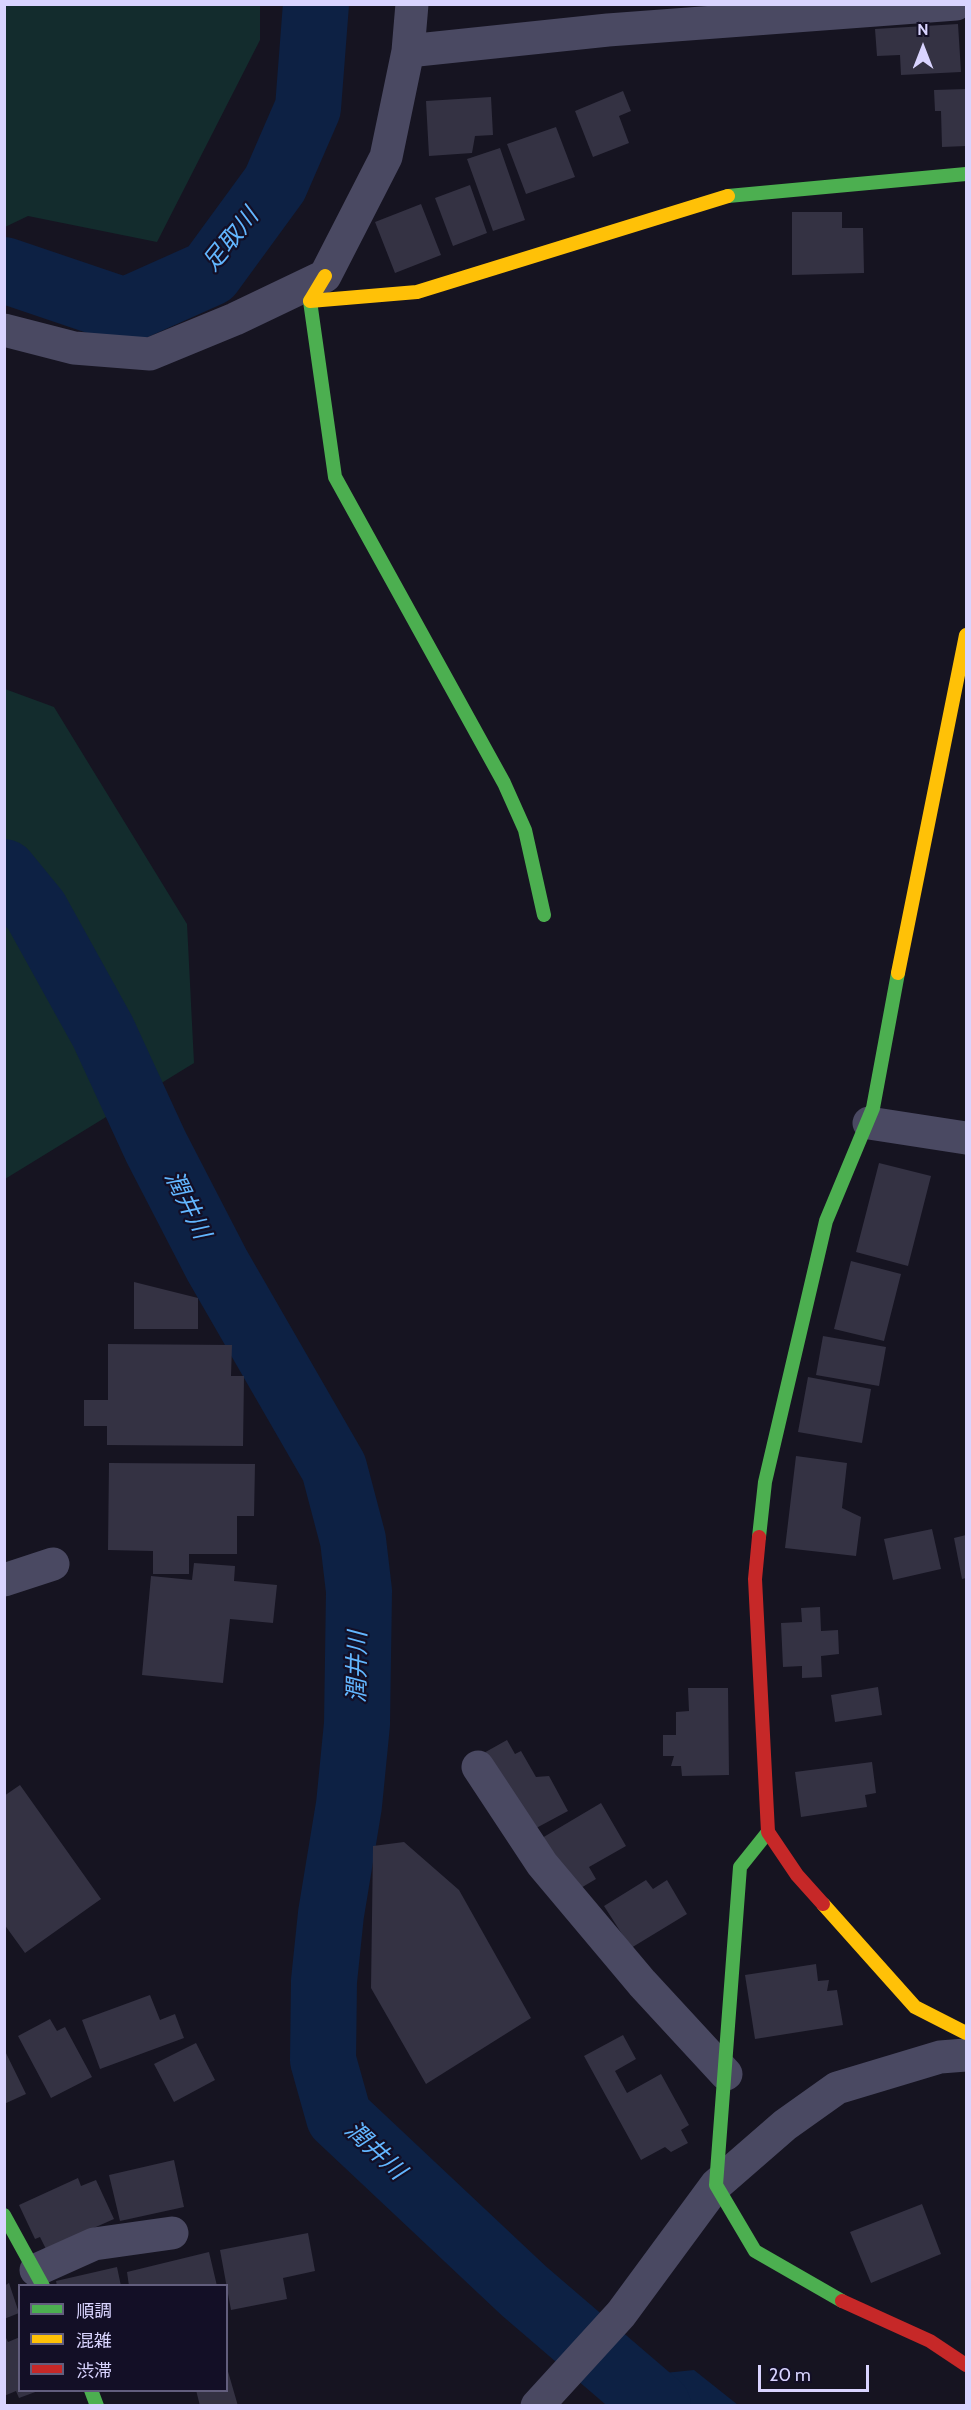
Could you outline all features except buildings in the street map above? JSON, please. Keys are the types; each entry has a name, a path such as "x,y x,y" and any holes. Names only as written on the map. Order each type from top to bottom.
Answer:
{"street":[{"path":"412,4 408,51 386,158 318,288 335,477 504,783 525,830 544,915"},
{"path":"408,51 606,17 956,4"},
{"path":"4,330 74,348 150,354 318,288 417,292 719,197 966,174"},
{"path":"966,635 869,1123 826,1221 765,1482 755,1579 768,1832 797,1875 915,2007 966,2032"},
{"path":"869,1123 966,1138"},
{"path":"4,1580 53,1564"},
{"path":"478,1767 542,1864 642,1983 726,2074"},
{"path":"768,1832 740,1867 716,2184 755,2251 832,2297 930,2341 966,2365"},
{"path":"544,2398 621,2314 716,2184 785,2125 837,2088 940,2057 966,2055"},
{"path":"4,2215 39,2278 94,2244 172,2233"},
{"path":"91,2392 97,2406"}],"green space":[{"path":"5,4 260,5 260,40 157,242 28,216 5,227"},
{"path":"5,689 54,707 187,924 194,1063 5,1179"}],"water":[{"path":"475,2248 655,2374 694,2370 738,2405 626,2405"}],"waterway":[{"name":"足取川","path":"4,270 125,311 210,273 275,184 308,108 316,4"},
{"name":"潤井川","path":"4,872 36,911 103,1032 156,1147 217,1265 334,1468 353,1540 359,1591 357,1724 349,1805 331,1914 324,1981 323,2060 339,2117 524,2291 658,2406"}],"traffic: fast":[{"path":"728,196 966,174"},
{"path":"310,301 335,477 504,783 525,830 544,915"},
{"path":"759,1537 765,1482 826,1221 873,1108 898,973"},
{"path":"768,1832 740,1867 716,2185 755,2251 842,2301"},
{"path":"4,2215 42,2284"},
{"path":"92,2392 97,2406"}],"traffic: slow":[{"path":"325,276 310,301 417,292 728,196"},
{"path":"898,973 966,635"},
{"path":"823,1904 915,2007 966,2033"}],"traffic: jam":[{"path":"759,1537 755,1579 768,1832 797,1875 823,1904"},
{"path":"842,2301 930,2341 966,2365"}]}
